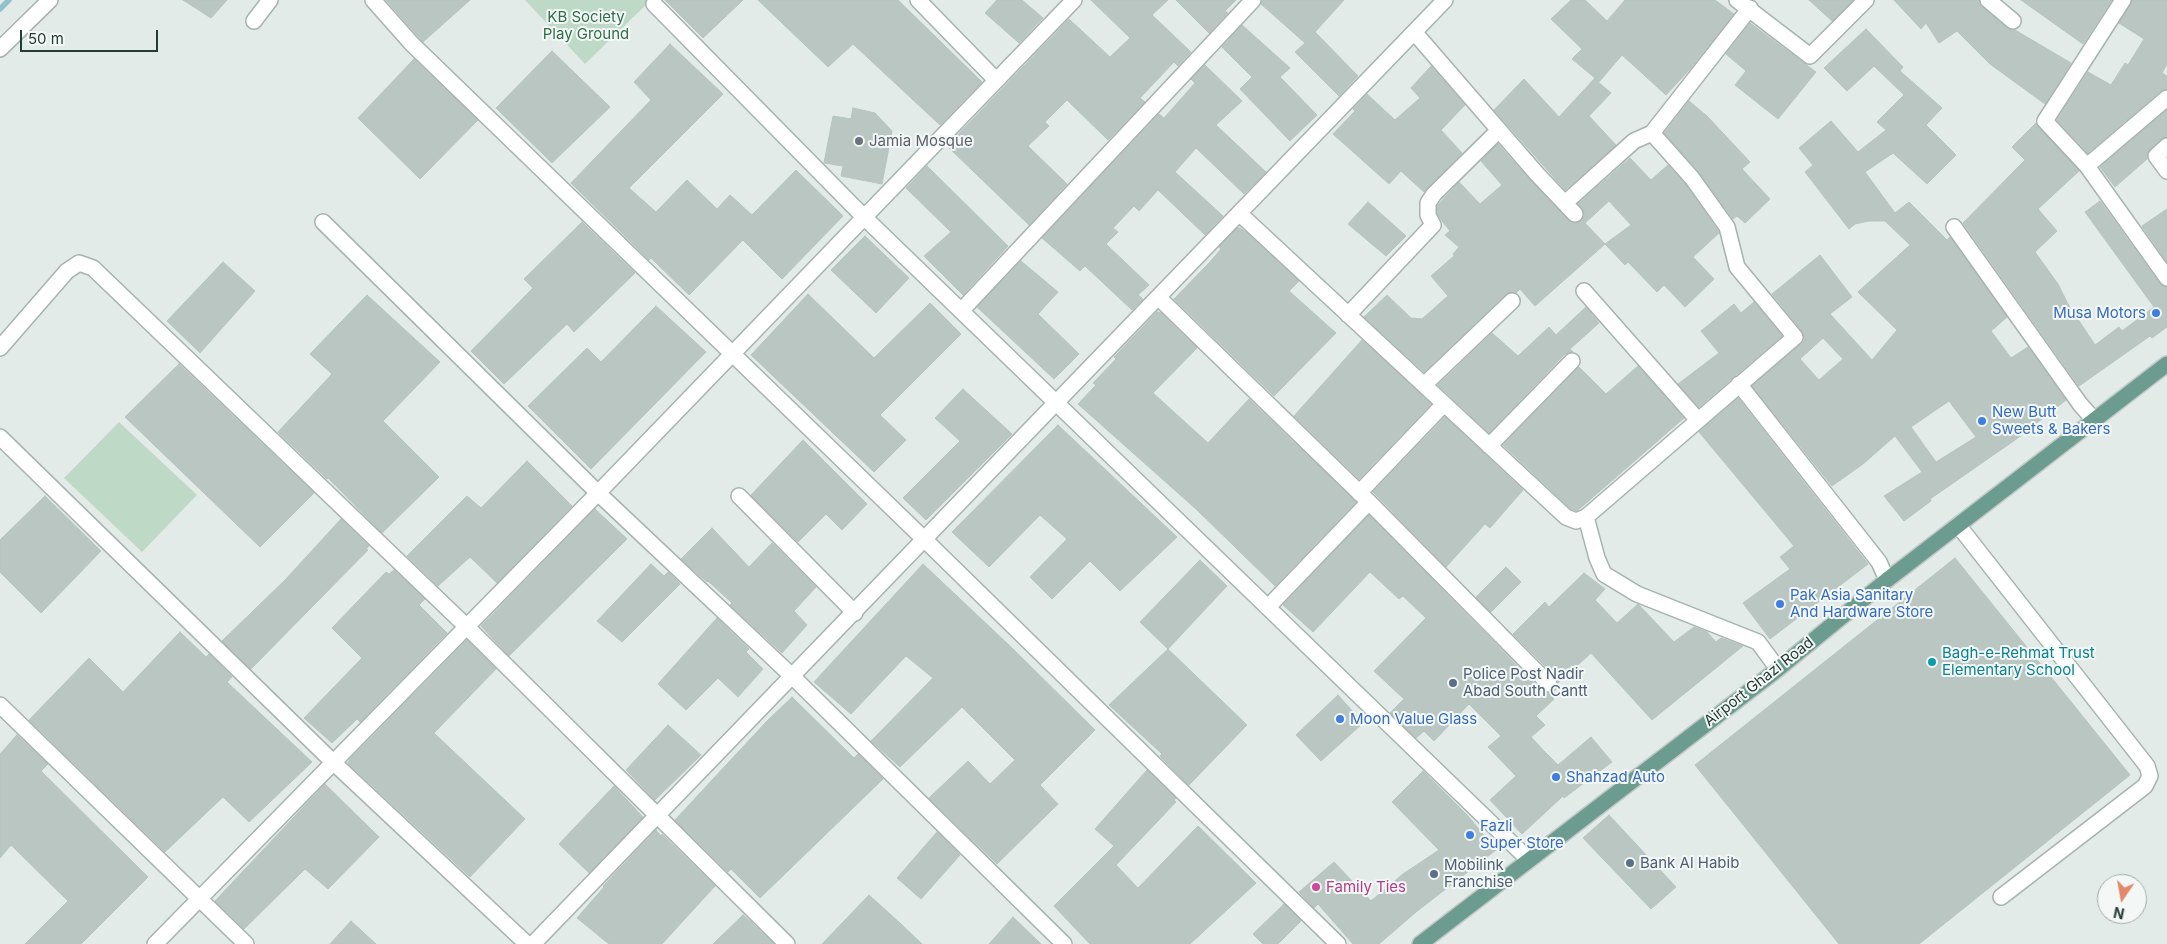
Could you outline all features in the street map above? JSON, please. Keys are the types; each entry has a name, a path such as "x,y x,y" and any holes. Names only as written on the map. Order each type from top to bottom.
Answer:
{"main road":[{"name":"Airport Ghazi Road","path":"1420,944 1528,859 1778,669 1887,580 2167,364"}],"street":[{"path":"254,21 270,0"},
{"path":"373,0 412,44 925,540 1338,944"},
{"path":"918,0 996,80"},
{"path":"155,944 598,493 1074,0"},
{"path":"961,310 1253,0"},
{"path":"533,944 1058,403 1445,0"},
{"path":"1565,203 1634,140 1652,134 1744,4 1810,56 1866,0"},
{"path":"1988,0 2013,21"},
{"path":"2123,0 2045,121 2086,166 2167,278"},
{"path":"0,49 43,2"},
{"path":"654,4 865,218 1269,606 1528,859"},
{"path":"1415,33 1498,131 1575,214"},
{"path":"2086,166 2167,98"},
{"path":"1348,314 1433,225 1428,215 1428,204 1434,194 1498,131"},
{"path":"1240,214 1566,517 1576,521 1586,517 1795,337 1737,267 1728,227 1692,178 1652,134"},
{"path":"2167,146 2156,156 2167,171"},
{"path":"322,222 598,493 793,677 1064,944"},
{"path":"1954,228 2080,404 2094,420"},
{"path":"0,348 67,272 79,263 93,268 467,627 787,944"},
{"path":"1584,291 1697,420"},
{"path":"1159,298 1364,497 1549,684"},
{"path":"1424,385 1512,302"},
{"path":"1489,446 1572,360"},
{"path":"1739,384 1879,562 1887,580"},
{"path":"1269,606 1444,404"},
{"path":"0,437 334,763 527,944"},
{"path":"739,496 855,613"},
{"path":"1586,517 1597,558 1604,574 1637,594 1758,642 1778,669"},
{"path":"1958,525 2146,766 2150,776 2145,786 2001,897"},
{"path":"0,705 246,944"}],"green space":[{"name":"KB Society Play Ground","path":"525,0 651,0 585,64"},
{"path":"119,422 197,495 142,552 64,478"}],"building":[{"path":"183,0 227,0 211,18"},
{"path":"386,0 470,0 423,42"},
{"path":"665,0 743,0 703,38"},
{"path":"758,0 898,0 982,82 940,125 853,44 828,67"},
{"path":"997,0 1022,0 1043,18 1019,43 985,13"},
{"path":"1091,0 1168,0 1152,15 1191,52 1178,66 1174,62 1140,98 1145,102 1108,140 1067,100 1045,122 1049,126 1028,146 1067,184 1029,225 947,146 1069,19 1110,57 1130,38"},
{"path":"1176,0 1236,0 1225,11 1228,13 1209,33"},
{"path":"1262,0 1344,0 1315,32 1358,76 1339,96 1295,52 1305,43 1261,4"},
{"path":"1571,0 1585,0 1607,21 1625,0 1715,0 1734,14 1690,69 1666,95 1622,55 1599,82 1597,81 1611,93 1589,116 1616,145 1565,190 1494,110 1524,79 1559,117 1595,78 1572,59 1582,49 1551,19"},
{"path":"1809,0 1853,0 1832,21"},
{"path":"1894,0 1979,0 1982,7 2007,28 2015,30 2071,63 2045,104 1990,64 1957,31 1939,43 1926,23 1921,29"},
{"path":"2021,0 2112,0 2083,44"},
{"path":"2132,0 2167,0 2167,64 2162,73 2167,76 2167,89 2161,91 2088,153 2057,120 2088,72 2111,85 2125,63 2128,65 2144,39 2119,23"},
{"path":"1750,23 1816,72 1778,119 1735,85 1746,71 1726,54"},
{"path":"1242,25 1290,68 1280,77 1317,115 1290,141 1240,89 1252,77 1222,47"},
{"path":"1866,29 1903,67 1900,71 1942,108 1926,125 1956,155 1927,184 1893,153 1865,172 1895,213 1909,202 1947,240 1950,237 2007,317 1991,331 2011,358 2028,347 2066,400 2015,440 1930,499 1931,501 1904,521 1884,496 1922,472 1895,436 1863,464 1832,486 1752,386 1804,340 1802,331 1772,294 1820,255 1852,297 1830,314 1872,360 1897,330 1858,292 1910,245 1885,221 1869,221 1855,224 1849,229 1805,172 1813,165 1799,148 1831,121 1858,152 1886,130 1877,122 1904,95 1874,66 1847,91 1824,68","holes":["1823,338 1843,359 1819,380 1800,359","1949,401 1976,437 1936,462 1911,427"]},
{"path":"670,44 723,94 629,188 656,212 687,180 717,209 730,195 752,215 796,170 843,216 782,279 743,240 689,295 651,258 649,260 571,183 651,100 634,82"},
{"path":"552,51 610,107 552,163 496,108"},
{"path":"414,59 478,120 420,179 358,118"},
{"path":"1205,65 1242,101 1216,125 1266,172 1244,194 1196,148 1175,172 1223,216 1205,235 1158,190 1139,211 1134,206 1113,228 1118,232 1106,244 1149,285 1138,295 1143,299 1132,310 1085,266 1080,271 1042,238 1159,114 1164,118 1195,83 1191,79"},
{"path":"1431,66 1465,105 1441,130 1462,153 1424,192 1401,171 1389,184 1333,134 1355,111 1353,109 1367,94 1395,120 1420,98 1411,88"},
{"path":"1689,101 1707,116 1750,162 1742,169 1770,199 1745,223 1737,216 1733,219 1699,172 1664,133"},
{"name":"Jamia Mosque","path":"853,108 875,113 892,131 882,184 841,176 843,166 824,163 833,116 851,119"},
{"path":"2167,110 2167,137 2161,139 2150,149 2147,153 2147,159 2115,187 2100,167"},
{"path":"2036,123 2079,171 2038,209 2057,231 2035,252 2058,284 2068,304 2095,345 2119,327 2122,331 2154,307 2085,212 2100,201 2159,283 2167,287 2167,327 2152,338 2150,336 2079,386 1963,223 2025,160 2012,147"},
{"path":"1498,144 1530,180 1573,223 1581,221 1584,216 1584,211 1578,204 1630,158 1651,180 1668,165 1685,184 1719,233 1693,257 1714,279 1685,307 1664,285 1657,292 1628,262 1625,265 1605,244 1535,306 1520,289 1516,293 1510,292 1506,294 1424,372 1364,317 1387,295 1411,318 1422,319 1448,296 1431,276 1454,256 1453,254 1459,247 1445,235 1450,231 1437,213 1437,206 1459,182 1480,204 1502,185 1481,161","holes":["1609,201 1631,225 1605,244 1585,223"]},
{"path":"927,166 1008,246 963,295 924,256 951,232 906,188"},
{"path":"1368,202 1406,236 1386,256 1348,224"},
{"path":"2167,209 2167,262 2142,226"},
{"path":"582,222 635,273 574,332 567,324 504,384 471,351 533,288 524,279"},
{"path":"1237,228 1247,233 1299,281 1289,291 1336,333 1274,396 1174,299 1209,263 1221,249 1219,247"},
{"path":"865,236 909,278 876,313 831,270"},
{"path":"1021,261 1058,292 1038,314 1079,354 1054,379 977,307"},
{"path":"223,262 255,291 200,353 167,321"},
{"path":"808,294 874,358 930,303 961,334 880,415 906,440 874,472 751,355"},
{"path":"367,295 440,362 383,421 439,477 382,533 328,478 278,432 332,374 310,354"},
{"path":"1754,302 1782,336 1699,407 1678,384 1719,353 1701,331 1734,304 1741,313"},
{"path":"656,306 706,352 591,469 528,406 587,348 601,362"},
{"path":"1586,307 1599,323 1570,349 1573,352 1565,354 1489,433 1438,385 1492,333 1518,356 1549,327 1556,335"},
{"path":"1157,312 1161,313 1197,348 1153,393 1208,443 1249,399 1356,502 1275,586 1196,509 1078,404 1096,385 1093,383 1116,359 1114,357"},
{"path":"1362,340 1431,404 1359,479 1294,416"},
{"path":"179,364 314,493 260,547 125,417"},
{"path":"1638,366 1684,418 1577,511 1571,509 1503,445 1579,367 1606,394"},
{"path":"963,389 1012,434 926,520 903,498 960,441 935,418"},
{"path":"1738,398 1868,564 1770,639 1743,603 1790,569 1780,557 1794,546 1699,432"},
{"path":"1445,417 1523,490 1490,528 1485,524 1446,567 1373,492"},
{"path":"1058,425 1177,537 1120,591 1090,561 1052,599 1030,577 1067,539 1040,515 989,567 952,532"},
{"path":"803,440 867,504 842,530 826,514 798,542 751,495"},
{"path":"527,461 572,506 497,583 470,557 438,586 407,556 467,496 481,508"},
{"path":"45,496 101,551 41,613 0,572 0,540"},
{"path":"595,509 627,539 509,656 481,626"},
{"path":"1369,515 1542,691 1549,693 1554,699 1536,716 1545,725 1531,737 1544,751 1558,765 1591,737 1612,762 1564,798 1563,796 1522,834 1490,800 1516,776 1488,747 1501,736 1469,704 1434,741 1424,731 1416,738 1390,713 1404,699 1374,671 1426,618 1403,596 1399,599 1370,572 1313,632 1283,605"},
{"path":"341,519 369,546 366,549 368,550 251,669 222,641 285,580"},
{"path":"712,528 749,567 772,543 816,587 794,611 807,625 782,653 730,605 732,603 681,559"},
{"name":"Bagh-e-Rehmat Trust Elementary School","path":"1955,558 2130,775 1919,944 1839,944 1695,765"},
{"path":"1200,560 1227,586 1168,649 1140,622"},
{"path":"651,564 664,576 668,572 680,584 622,642 597,621"},
{"path":"923,564 1095,730 1040,785 1058,804 997,864 929,798 968,761 990,784 1015,760 962,707 900,767 871,741 933,678 906,656 851,714 814,682"},
{"path":"1506,567 1521,582 1491,612 1476,597"},
{"path":"394,570 425,599 419,605 447,633 360,722 357,719 332,743 304,718 362,658 332,628 386,572 389,574"},
{"path":"1584,573 1605,589 1595,600 1617,623 1638,604 1674,642 1694,627 1707,632 1716,642 1721,638 1743,646 1652,720 1591,653 1558,683 1556,677 1513,634 1545,602 1549,607"},
{"path":"717,618 749,649 746,652 763,669 738,697 718,678 686,710 658,684"},
{"path":"180,632 206,657 209,654 232,677 227,682 312,762 249,822 223,797 165,852 29,720 89,658 123,692"},
{"path":"467,640 496,669 434,733 525,819 470,877 348,763"},
{"path":"1168,649 1247,725 1189,785 1160,756 1162,754 1109,705"},
{"path":"1338,695 1363,723 1321,761 1296,735"},
{"path":"792,697 854,758 858,754 883,779 760,898 731,869 728,872 675,820 766,722"},
{"path":"668,725 701,755 655,800 626,770"},
{"path":"17,735 48,764 41,771 148,877 81,944 25,944 68,901 11,845 0,858 0,754"},
{"path":"1147,770 1176,798 1174,800 1176,802 1116,865 1138,888 1198,826 1256,883 1190,944 1090,944 1054,906 1114,846 1095,829"},
{"path":"1423,771 1468,816 1496,850 1416,912 1379,944 1353,944 1318,904 1314,908 1299,892 1334,862 1371,901 1403,874 1439,850 1392,802"},
{"path":"325,784 379,837 328,889 305,869 244,929 215,901"},
{"path":"614,786 643,817 589,873 559,844"},
{"name":"Bank Al Habib","path":"1609,815 1676,887 1651,909 1583,838"},
{"path":"656,830 715,886 662,944 609,944 577,918 603,886"},
{"path":"937,832 960,855 921,899 897,878"},
{"path":"869,895 901,924 922,944 822,944"},
{"path":"1284,904 1301,921 1278,944 1263,944 1253,934"},
{"path":"743,915 751,922 774,944 713,944"},
{"path":"1013,917 1041,944 989,944"},
{"path":"351,921 376,944 330,944"}],"waterway":[{"path":"0,9 9,0"}],"place":[{"name":"Jamia Mosque","path":"859,141"},
{"name":"Musa Motors","path":"2156,313"},
{"name":"New Butt Sweets & Bakers","path":"1982,421"},
{"name":"Pak Asia Sanitary And Hardware Store","path":"1780,604"},
{"name":"Bagh-e-Rehmat Trust Elementary School","path":"1932,662"},
{"name":"Police Post Nadir Abad South Cantt","path":"1453,683"},
{"name":"Moon Value Glass","path":"1340,719"},
{"name":"Shahzad Auto","path":"1556,777"},
{"name":"Fazli Super Store","path":"1470,835"},
{"name":"Bank Al Habib","path":"1630,863"},
{"name":"Mobilink Franchise","path":"1434,874"},
{"name":"Family Ties","path":"1316,887"}]}
